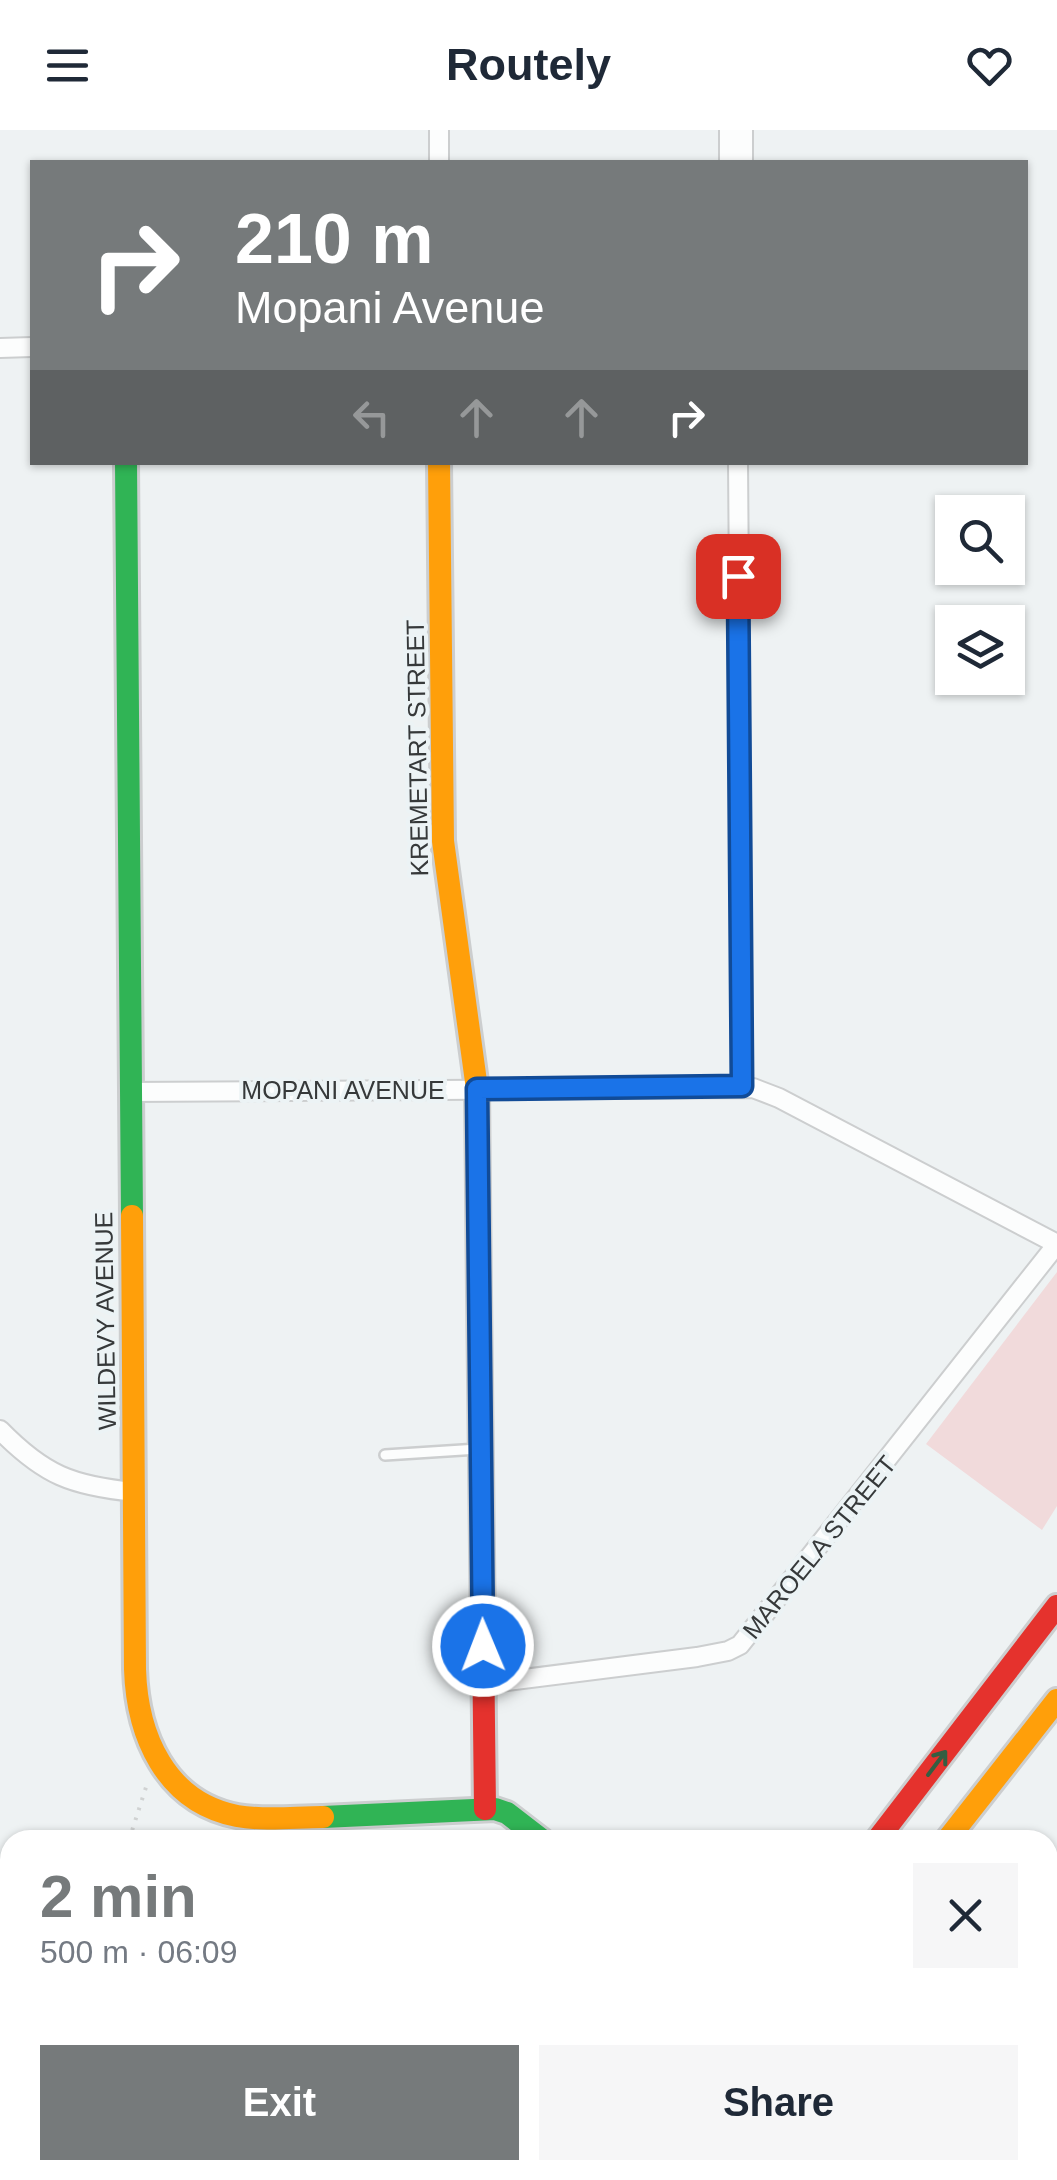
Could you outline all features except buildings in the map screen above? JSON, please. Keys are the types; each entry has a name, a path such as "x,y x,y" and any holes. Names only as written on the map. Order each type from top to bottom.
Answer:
{"main road":[{"name":"WILDEVY AVENUE","path":"126,465 138,1702 145,1736 164,1768 199,1800 217,1810 254,1818 485,1809 507,1814 529,1830"},
{"name":"KREMETART STREET","path":"439,465 444,867 474,1042 477,1089 485,1809"},
{"path":"886,1830 1052,1610"},
{"path":"956,1830 1057,1700"}],"street":[{"path":"439,130 439,160"},
{"path":"729,130 729,160"},
{"path":"742,160 744,130"},
{"path":"0,348 30,347"},
{"path":"738,465 742,1086"},
{"name":"MOPANI AVENUE","path":"130,1092 742,1086 780,1098 1057,1244"},
{"name":"MAROELA STREET","path":"484,1684 728,1652 745,1642 1057,1244"},
{"path":"0,1430 34,1463 52,1474 74,1484 135,1492"}],"lane":[{"path":"386,1454 481,1449"}],"path":[{"path":"132,1830 148,1781 164,1768"}],"shaded area":[{"path":"1057,1272 1057,1506 1042,1530 926,1444"}],"traffic: fast":[{"path":"126,465 132,1216"},
{"path":"323,1817 495,1809 529,1830"}],"traffic: slow":[{"path":"439,465 443,841 477,1089 479,1293"},
{"path":"132,1216 135,1669 149,1741 174,1781 212,1808 237,1816 270,1819 323,1817"},
{"path":"955,1830 1057,1700"}],"traffic: jam":[{"path":"479,1293 485,1809"},
{"path":"885,1830 1057,1606"}],"route":[{"path":"483,1646 477,1089 742,1086 738,576"}]}
